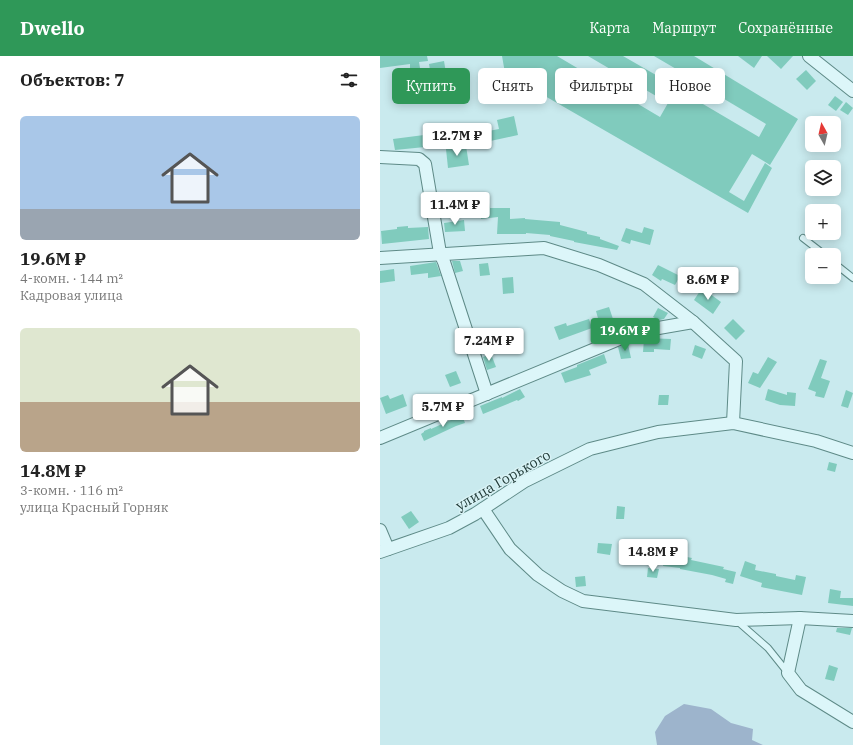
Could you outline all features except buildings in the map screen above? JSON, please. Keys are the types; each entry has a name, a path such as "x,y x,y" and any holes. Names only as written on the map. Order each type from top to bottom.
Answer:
{"street":[{"path":"809,56 853,91"},
{"path":"380,157 419,159 425,164 440,254 444,262 487,394"},
{"path":"380,258 544,248 599,264 644,284 694,322 736,361 733,423"},
{"path":"380,438 624,337 647,330 694,322"},
{"name":"улица Горького","path":"384,551 449,528 483,509 525,481 590,449 658,432 733,423 816,441 853,453"},
{"path":"483,509 510,549 538,574 562,592 576,598 736,620 800,618 853,621"},
{"path":"380,530 384,551"},
{"path":"800,618 788,673 801,690 853,722"}],"lane":[{"path":"803,238 816,248"},
{"path":"841,269 853,278"},
{"path":"736,620 768,648 788,673"}],"shaded area":[{"path":"684,704 711,709 731,723 753,729 752,740 763,745 657,745 655,732 665,716"}]}
